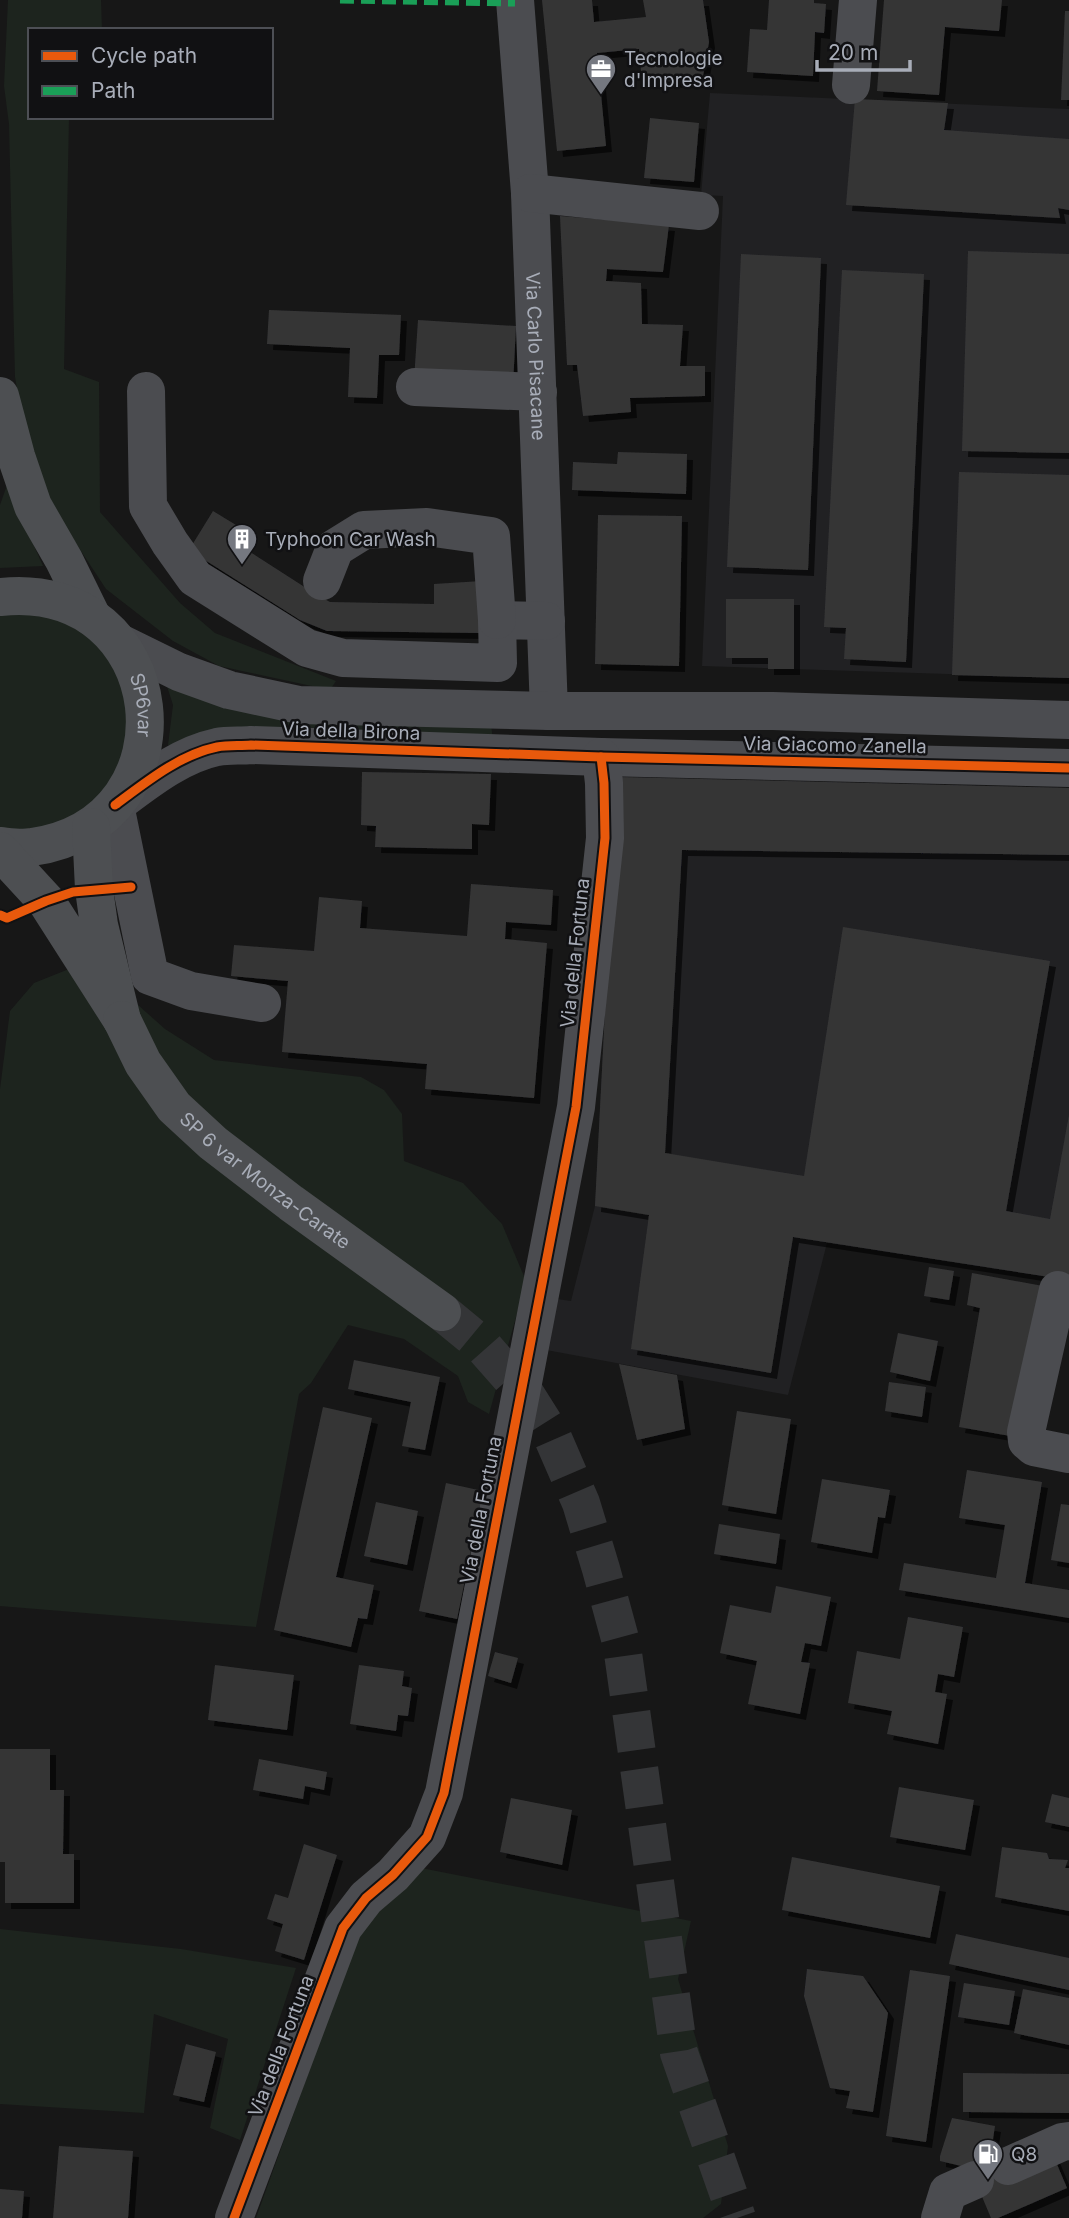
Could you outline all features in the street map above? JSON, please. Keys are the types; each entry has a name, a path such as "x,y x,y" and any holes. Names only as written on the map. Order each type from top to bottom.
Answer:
{"main road":[{"name":"SP6var","path":"0,396 33,506 93,617"},
{"name":"SP6var","path":"0,597 24,594 60,601 93,617 120,643 141,682 146,724 138,768 103,816"},
{"path":"0,849 29,848 61,841 103,816"},
{"path":"103,816 94,888 99,925 122,1020"},
{"path":"0,849 46,901 122,1020"},
{"name":"SP 6 var Monza-Carate","path":"122,1020 143,1063 174,1107 213,1143 442,1312"}],"street":[{"name":"Via Carlo Pisacane","path":"515,0 530,193 550,711"},
{"path":"852,85 858,0"},
{"path":"530,193 700,211"},
{"path":"415,387 538,392"},
{"path":"146,391 148,506 195,578 307,648 343,659 498,663 491,536 427,527 364,530 335,548 322,581"},
{"path":"497,620 546,621"},
{"name":"Via della Birona","path":"120,643 179,672 229,690 299,705 550,711"},
{"name":"Via Giacomo Zanella","path":"550,711 773,711 1069,720"},
{"name":"Via della Birona","path":"103,816 154,775 187,758 217,747 265,746 601,757"},
{"name":"Via Giacomo Zanella","path":"601,757 1069,768"},
{"name":"Via della Fortuna","path":"234,2218 343,1928 366,1898 393,1875 427,1837 444,1793 576,1107 605,838 601,757"},
{"path":"103,816 150,976 191,991 262,1003"},
{"path":"1058,1290 1026,1432 1027,1441 1034,1447 1069,1454"},
{"path":"940,2218 948,2192 1069,2141"}],"shaded area":[{"path":"8,0 101,0 102,28 28,28 28,119 69,119 64,369 99,382 100,512 180,603 215,633 336,681 330,690 219,666 173,641 106,589 54,510 26,441 15,377 9,124 4,86"},
{"path":"710,93 1069,109 1069,678 702,666 723,196 701,195"},
{"path":"7,485 43,566 0,568 0,505"},
{"path":"20,608 83,628 126,682 126,759 90,809 41,832 0,831 0,611"},
{"path":"165,680 491,725 493,740 176,747 168,745 173,705"},
{"path":"617,777 1069,788 1069,1280 827,1243 788,1395 541,1349 550,1298 571,1301 595,1206"},
{"path":"74,967 119,988 165,1029 214,1060 361,1077 384,1090 402,1114 404,1161 463,1183 502,1224 526,1281 489,1414 468,1402 458,1376 404,1339 348,1325 311,1383 299,1394 256,1627 0,1606 0,1089 10,1011 34,983"},
{"path":"416,1867 691,1921 678,1979 728,2146 721,2204 703,2218 256,2218 360,1929"},
{"path":"0,1929 181,1949 296,1968 240,2140 210,2128 228,2039 154,2014 144,2113 0,2104"}],"building":[{"path":"542,0 592,0 594,22 646,17 643,0 703,0 709,42 702,82 642,81 639,49 597,53 606,146 557,151"},
{"path":"769,0 814,0 814,3 826,4 824,33 815,32 813,76 747,72 750,29 767,30"},
{"path":"884,0 1002,0 999,31 945,27 939,95 877,91"},
{"path":"1065,11 1069,11 1069,100 1061,100"},
{"path":"855,99 948,103 944,130 1069,139 1069,210 1058,208 1060,218 846,205"},
{"path":"650,118 699,123 694,182 644,178"},
{"path":"560,216 669,225 663,272 607,269 606,281 641,283 642,324 683,325 680,366 705,366 705,396 630,398 631,412 583,416 577,365 567,365"},
{"path":"968,251 1069,254 1069,453 962,451"},
{"path":"741,254 821,258 808,570 727,567"},
{"path":"842,270 924,274 906,662 844,659 846,628 824,627"},
{"path":"269,310 401,315 399,355 379,355 377,398 348,397 350,348 267,344"},
{"path":"418,320 516,326 513,385 414,380"},
{"path":"618,452 687,454 686,494 572,490 573,462 617,464"},
{"path":"959,472 1069,475 1069,678 952,675"},
{"name":"Typhoon Car Wash","path":"213,511 236,525 230,539 330,602 434,604 434,584 482,581 480,633 327,631 300,620 189,550"},
{"path":"598,515 682,516 679,666 595,664"},
{"path":"726,599 794,599 794,669 768,669 768,658 726,658"},
{"path":"362,772 491,774 489,825 472,824 472,849 375,847 376,826 361,825"},
{"path":"617,777 1069,788 1069,855 682,850 665,1153 804,1176 843,927 1050,961 1006,1211 1050,1219 1069,1115 1069,1280 793,1237 771,1373 631,1349 649,1215 595,1206"},
{"path":"471,884 553,890 551,925 506,922 505,939 547,943 534,1098 425,1089 427,1064 282,1052 288,981 231,976 234,945 314,951 319,897 362,901 360,928 467,936"},
{"path":"929,1267 954,1271 949,1300 924,1296"},
{"path":"972,1273 1043,1286 1016,1437 959,1427 980,1308 967,1305"},
{"path":"898,1333 938,1341 930,1381 890,1372"},
{"path":"354,1360 440,1377 425,1450 402,1446 411,1402 348,1389"},
{"path":"619,1364 677,1375 685,1429 637,1440"},
{"path":"889,1382 926,1387 922,1417 885,1411"},
{"path":"323,1407 372,1418 336,1577 374,1585 367,1619 358,1618 351,1647 274,1630"},
{"path":"737,1411 791,1419 776,1514 722,1505"},
{"path":"967,1470 1042,1482 1025,1583 1069,1590 1069,1618 899,1590 904,1563 996,1578 1005,1525 959,1518"},
{"path":"822,1479 890,1490 885,1518 878,1517 872,1553 811,1542"},
{"path":"446,1483 483,1491 457,1619 419,1611"},
{"path":"376,1502 418,1511 407,1565 364,1556"},
{"path":"1061,1504 1069,1505 1069,1563 1051,1560"},
{"path":"719,1524 780,1534 776,1564 714,1554"},
{"path":"776,1586 831,1597 821,1646 805,1643 801,1662 810,1663 800,1714 748,1704 757,1661 720,1653 730,1605 771,1613"},
{"path":"908,1617 963,1627 954,1677 938,1674 935,1692 947,1694 938,1744 887,1734 892,1711 848,1703 857,1651 900,1659"},
{"path":"495,1652 518,1658 511,1683 488,1676"},
{"path":"215,1665 294,1675 287,1730 208,1720"},
{"path":"359,1665 404,1671 402,1686 412,1688 408,1716 398,1715 396,1731 350,1724"},
{"path":"0,1749 50,1749 50,1790 64,1790 63,1854 74,1854 74,1903 5,1903 5,1862 0,1862"},
{"path":"259,1759 327,1772 324,1790 305,1786 303,1799 253,1790"},
{"path":"899,1787 974,1800 965,1850 890,1837"},
{"path":"1052,1794 1069,1798 1069,1827 1045,1822"},
{"path":"511,1798 572,1810 562,1865 500,1852"},
{"path":"304,1844 337,1855 304,1960 275,1951 283,1924 267,1919 275,1894 288,1898"},
{"path":"1002,1847 1047,1853 1049,1859 1068,1860 1065,1868 1069,1868 1069,1911 995,1897"},
{"path":"792,1857 940,1886 930,1938 782,1910"},
{"path":"956,1934 1069,1958 1069,1990 949,1964"},
{"path":"807,1969 863,1976 888,2013 873,2112 846,2108 850,2091 830,2088 804,1996"},
{"path":"910,1970 950,1976 926,2142 886,2136"},
{"path":"964,1983 1015,1991 1009,2025 958,2017"},
{"path":"1023,1989 1069,1998 1069,2045 1014,2033"},
{"path":"186,2044 216,2052 204,2102 173,2095"},
{"path":"963,2073 1069,2074 1069,2113 963,2112"},
{"path":"952,2118 995,2126 991,2152 1001,2147 1008,2166 1053,2155 1067,2188 998,2218 991,2218 970,2168 940,2161"},
{"path":"59,2146 133,2151 128,2218 53,2218"},
{"path":"0,2189 24,2191 22,2218 0,2218"}],"tunnel":[{"path":"442,1312 481,1344 526,1395 552,1436 581,1503 622,1646 679,2053 737,2218"}],"marked path":[{"path":"340,0 515,3"}],"cycle path":[{"path":"115,805 189,756 217,747 251,745 601,757 1069,768"},
{"path":"234,2218 343,1928 366,1898 393,1875 427,1837 444,1793 576,1107 605,838 601,757"},
{"path":"0,915 7,918 73,892 131,887"}],"place":[{"name":"Tecnologie d'Impresa","path":"601,96"},
{"name":"Typhoon Car Wash","path":"242,566"},
{"name":"Q8","path":"988,2181"}]}
